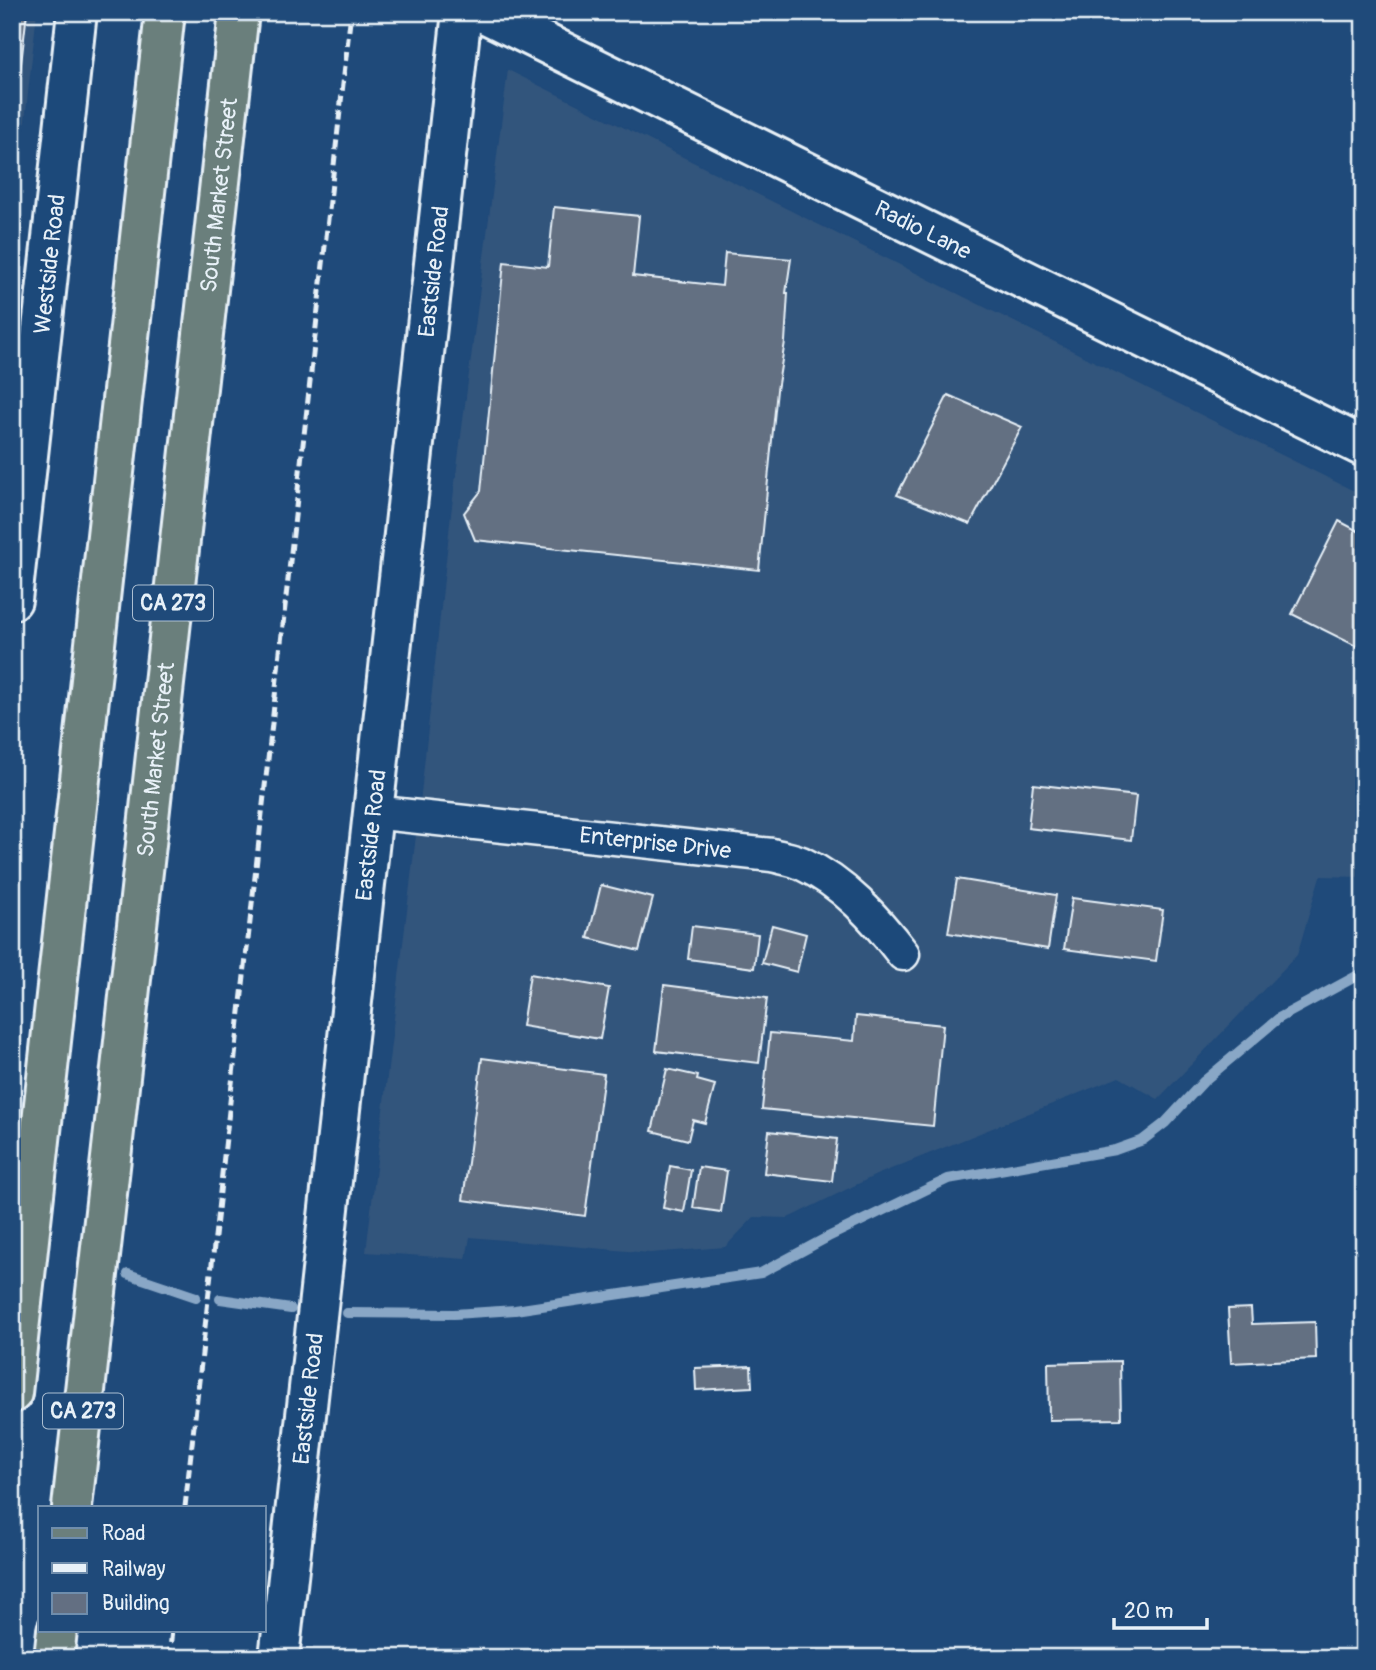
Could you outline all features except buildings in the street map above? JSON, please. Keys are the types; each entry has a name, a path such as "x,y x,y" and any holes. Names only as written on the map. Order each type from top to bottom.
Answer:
{"main road":[{"name":"CA 273","path":"12,1393 166,12"},
{"name":"South Market Street","path":"72,1506 239,12"},
{"path":"54,1658 57,1632"}],"street":[{"name":"Westside Road","path":"12,600 77,12"},
{"name":"Eastside Road","path":"279,1658 462,12"},
{"name":"Radio Lane","path":"482,12 1364,447"},
{"name":"Enterprise Drive","path":"372,812 723,849 792,860 831,880 880,924 903,954"}],"shaded area":[{"path":"12,12 37,12 12,237"},
{"path":"508,70 1364,496 1364,877 1320,876 1297,955 1158,1099 1119,1077 876,1175 788,1218 754,1217 725,1247 650,1253 470,1237 466,1259 366,1252 421,794 451,514"}],"waterway":[{"path":"347,1313 454,1314 515,1310 761,1273 948,1179 1115,1150 1143,1140 1165,1123 1204,1081 1279,1018 1364,972"},
{"path":"128,1274 196,1297"},
{"path":"220,1299 291,1309"}],"railway":[{"path":"185,1506 351,12"},
{"path":"169,1658 172,1632"}]}
